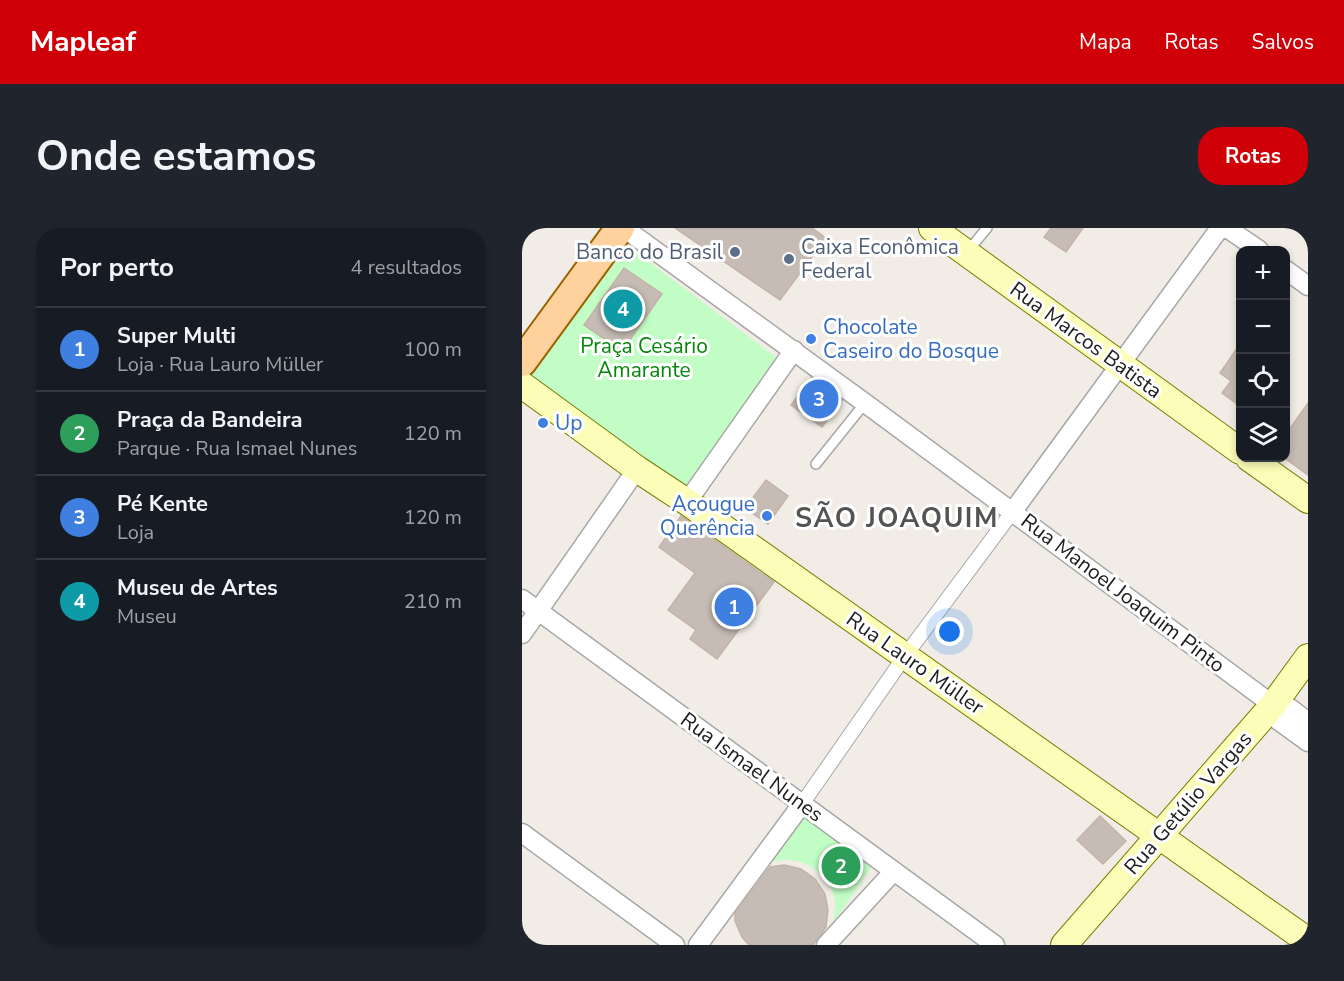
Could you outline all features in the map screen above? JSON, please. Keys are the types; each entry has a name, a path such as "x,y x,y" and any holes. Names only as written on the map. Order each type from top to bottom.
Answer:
{"main road":[{"path":"522,362 622,228"},
{"name":"Rua Marcos Batista","path":"932,228 1236,448"},
{"name":"Rua Lauro Müller","path":"522,385 1160,837 1306,936"},
{"path":"1255,462 1308,500"},
{"name":"Rua Getúlio Vargas","path":"1064,945 1273,705 1308,657"}],"street":[{"name":"Rua Manoel Joaquim Pinto","path":"622,228 865,403 1273,705 1290,708 1308,722"},
{"path":"698,945 802,804 905,656 1220,228"},
{"path":"1227,228 1253,246"},
{"path":"1290,273 1308,286"},
{"path":"687,502 794,351"},
{"path":"522,634 638,469"},
{"name":"Rua Ismael Nunes","path":"522,599 995,945"},
{"name":"Rua Manoel Joaquim Pinto","path":"1273,705 1279,721 1308,742"},
{"path":"522,833 675,945"},
{"path":"826,945 894,871"}],"lane":[{"path":"967,253 987,228"},
{"path":"816,464 865,403"}],"green space":[{"name":"Praça Cesário Amarante","path":"624,243 777,358 686,487 528,374"},
{"path":"804,809 876,861 834,921 833,894 824,877 817,871 801,862 791,860 764,864"}],"building":[{"path":"675,228 812,228 826,238 780,300"},
{"path":"1051,228 1083,228 1066,252 1044,237"},
{"path":"624,268 662,294 622,351 584,325"},
{"path":"1236,350 1236,403 1222,393 1231,381 1220,373"},
{"path":"811,378 842,400 822,427 791,405"},
{"path":"1308,403 1308,475 1290,462 1290,428"},
{"path":"766,480 788,496 768,524 745,508"},
{"path":"681,516 774,582 717,659 690,639 696,630 668,610 695,573 659,547"},
{"path":"1100,816 1126,841 1103,864 1077,840"},
{"path":"784,865 801,869 815,879 825,894 828,910 826,927 813,945 749,945 742,937 735,921 735,914 770,867"}],"place":[{"name":"Banco do Brasil","path":"735,252"},
{"name":"Caixa Econômica Federal","path":"789,259"},
{"name":"Museu de Artes","path":"623,309"},
{"name":"Chocolate Caseiro do Bosque","path":"811,339"},
{"name":"Pé Kente","path":"819,399"},
{"name":"Up","path":"543,423"},
{"name":"Açougue Querência","path":"767,516"},
{"name":"Super Multi","path":"734,607"},
{"name":"Praça da Bandeira","path":"841,866"}],"district":[{"name":"SÃO JOAQUIM","path":"897,518"}]}
